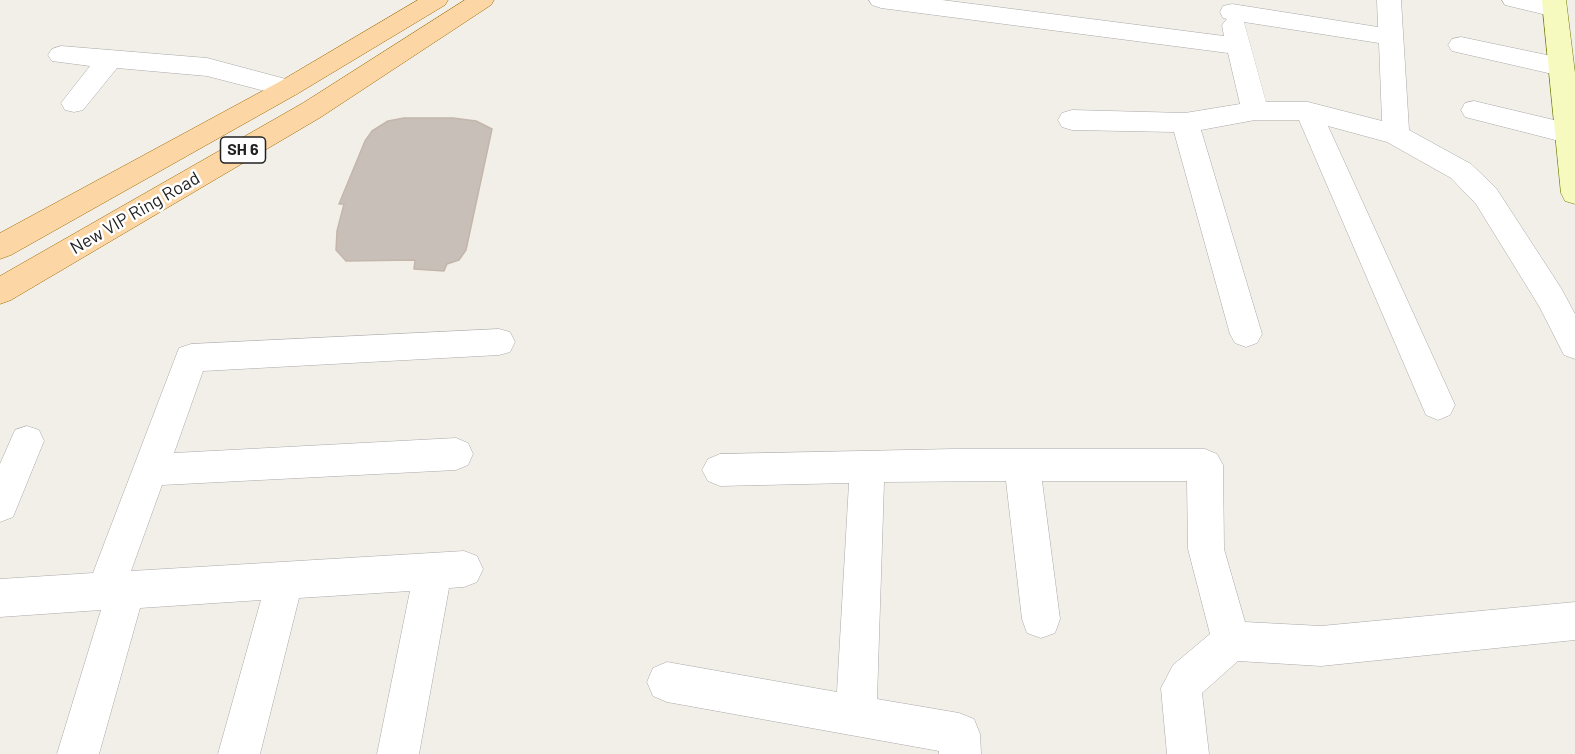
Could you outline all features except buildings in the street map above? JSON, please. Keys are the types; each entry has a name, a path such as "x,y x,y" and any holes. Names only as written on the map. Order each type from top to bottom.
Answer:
{"main road":[{"name":"New VIP Ring Road","path":"0,247 288,88 436,0"},
{"name":"New VIP Ring Road","path":"0,291 312,110 482,0"}],"street":[{"path":"881,0 988,7 1239,46"},
{"path":"1389,0 1396,135"},
{"path":"1514,0 1560,3"},
{"path":"1560,3 1575,25"},
{"path":"1560,3 1560,67 1571,134 1575,193"},
{"path":"1255,111 1229,6 1391,37"},
{"path":"1461,45 1560,67"},
{"path":"60,55 207,67 288,88"},
{"path":"74,103 110,59"},
{"path":"1072,120 1185,123 1255,111 1308,111 1396,135 1461,171 1486,196 1550,297 1575,345"},
{"path":"1308,111 1438,405"},
{"path":"1474,111 1571,134"},
{"path":"1185,123 1246,334"},
{"path":"78,754 116,591 150,470 191,357 499,342"},
{"path":"0,505 27,441"},
{"path":"150,470 456,454"},
{"path":"1022,465 1041,619"},
{"path":"720,470 1022,465 1205,465 1206,549 1231,641"},
{"path":"856,714 867,467"},
{"path":"0,598 448,570 398,754"},
{"path":"239,754 285,580"},
{"path":"1188,754 1181,688 1187,679 1231,641 1321,646 1575,621"},
{"path":"667,682 959,734 960,754"}]}
